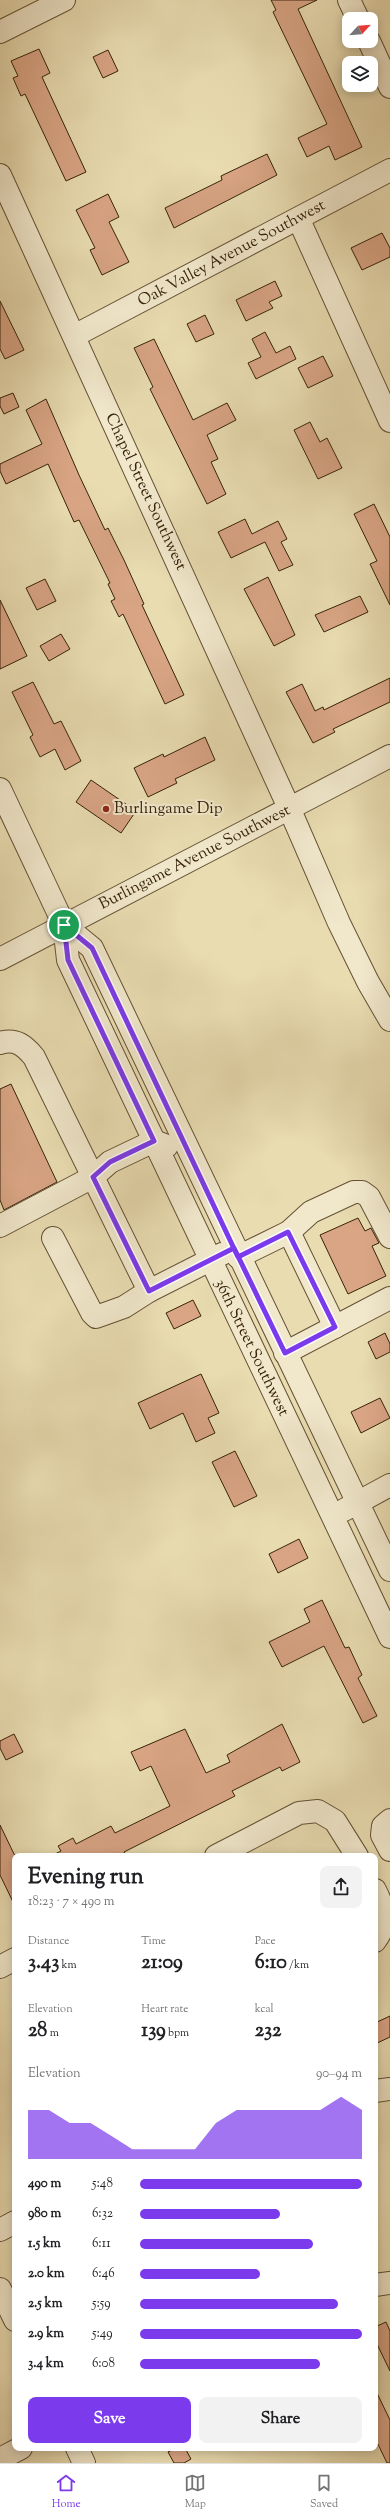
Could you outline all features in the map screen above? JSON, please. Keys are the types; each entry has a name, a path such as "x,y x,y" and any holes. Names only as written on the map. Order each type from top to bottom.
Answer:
{"street":[{"path":"0,32 64,0"},
{"path":"350,0 355,12"},
{"path":"371,48 390,87"},
{"name":"Oak Valley Avenue Southwest","path":"74,336 299,220 390,170"},
{"name":"Chapel Street Southwest","path":"0,175 290,810 339,923 368,982 390,1020"},
{"path":"299,220 390,421"},
{"name":"Burlingame Avenue Southwest","path":"0,959 290,810 390,756"},
{"name":"36th Street Southwest","path":"0,789 8,827 64,925 92,948 236,1252 390,1570"},
{"name":"36th Street Southwest","path":"64,925 68,960 209,1260 390,1637"},
{"path":"0,1043 12,1040 24,1046 34,1058 149,1291"},
{"path":"0,1226 93,1177 110,1162 154,1141 163,1143 170,1148 191,1179 214,1205"},
{"path":"53,1238 92,1313 96,1317 124,1306 149,1291 209,1260 236,1252 288,1232 311,1212 354,1192 362,1192 369,1197 390,1237"},
{"path":"288,1232 335,1327"},
{"path":"285,1353 390,1298"},
{"path":"332,1517 390,1485"},
{"path":"222,1853 298,1813 318,1811 335,1821 355,1853"},
{"path":"390,1820 383,1826 382,1835 390,1850"},
{"path":"378,1897 385,1914 381,1934 378,1938"},
{"path":"0,1967 12,1961"},
{"path":"378,2090 390,2088"},
{"path":"0,2230 12,2224"},
{"path":"378,2285 390,2283"},
{"path":"0,2289 12,2314"},
{"path":"0,2459 16,2451"},
{"path":"78,2451 84,2463"}],"building":[{"path":"271,0 317,0 298,9 362,147 335,160 329,146 307,157 298,138 327,124 273,12 276,10"},
{"path":"39,49 50,73 42,77 86,172 66,181 25,94 21,96 13,78 18,76 11,61"},
{"path":"108,50 118,71 103,78 93,57"},
{"path":"267,154 277,175 174,228 165,208 222,180 221,176"},
{"path":"108,194 119,217 109,222 129,262 102,275 90,250 95,248 76,210"},
{"path":"382,233 390,248 390,257 362,270 351,248"},
{"path":"275,281 282,296 269,302 273,308 246,321 236,300"},
{"path":"0,301 24,350 5,359 0,349"},
{"path":"205,315 214,334 196,342 187,324"},
{"path":"265,332 276,353 290,346 296,359 256,379 248,363 261,357 252,339"},
{"path":"154,339 193,420 227,403 236,420 207,435 218,459 211,462 226,494 207,504 150,389 153,387 134,348"},
{"path":"323,356 333,376 308,388 298,368"},
{"path":"13,393 19,407 4,414 0,406 0,398"},
{"path":"46,399 105,530 108,528 124,560 144,604 142,605 184,695 165,704 123,614 119,617 111,601 115,599 108,584 110,583 79,520 74,522 48,464 6,484 0,471 0,464 42,444 26,410"},
{"path":"310,422 320,442 327,438 342,468 318,479 294,430"},
{"path":"374,504 390,537 390,605 370,564 377,561 354,514"},
{"path":"245,519 252,534 278,521 287,539 281,542 293,565 279,571 265,542 231,558 218,532"},
{"path":"268,577 295,635 274,646 244,589"},
{"path":"45,579 56,601 37,610 26,588"},
{"path":"360,596 368,612 324,632 315,615"},
{"path":"0,600 27,656 0,669"},
{"path":"61,634 70,649 49,661 40,646"},
{"path":"390,678 390,702 333,729 335,732 313,743 286,692 302,684 315,711 323,707 324,710"},
{"path":"33,682 54,724 61,721 81,761 65,770 55,749 40,757 30,737 33,735 12,692"},
{"path":"205,737 215,760 175,779 177,783 148,797 134,768 163,754 164,757"},
{"path":"91,780 136,811 121,833 76,802"},
{"path":"11,1084 57,1182 4,1210 0,1200 0,1089"},
{"path":"358,1218 365,1231 371,1228 379,1243 372,1246 386,1276 348,1294 320,1235"},
{"path":"193,1300 201,1316 174,1329 166,1313"},
{"path":"385,1333 390,1344 390,1352 376,1359 368,1342"},
{"path":"201,1374 219,1413 208,1418 215,1433 196,1442 183,1413 150,1429 138,1403"},
{"path":"380,1398 390,1418 361,1433 351,1412"},
{"path":"235,1451 257,1496 234,1507 212,1462"},
{"path":"299,1539 308,1558 278,1573 269,1554"},
{"path":"322,1600 345,1648 349,1647 362,1675 358,1678 377,1716 363,1723 324,1646 282,1667 269,1642 310,1622 304,1609"},
{"path":"282,1724 300,1762 282,1771 280,1767 232,1791 235,1796 124,1853 57,1853 61,1851 58,1846 73,1838 76,1844 111,1826 115,1833 170,1806 151,1766 140,1771 131,1752 185,1729 206,1773 230,1762 227,1755"},
{"path":"14,1734 23,1752 6,1760 0,1748 0,1741"},
{"path":"0,1825 14,1853 12,1853 12,1900 0,1875"},
{"path":"390,2016 390,2037 378,2043 378,2022"},
{"path":"386,2322 390,2331 390,2371 378,2346 378,2326"},
{"path":"378,2395 390,2420 390,2463 387,2463 378,2444"},
{"path":"187,2451 191,2459 184,2463 174,2463 168,2452"}],"place":[{"name":"Burlingame Dip","path":"106,809"}],"route":[{"path":"64,925 68,960 154,1141 110,1162 93,1177 149,1291 209,1260 234,1248 285,1353 335,1327 288,1232 271,1242 238,1257 92,948 64,925"}]}
